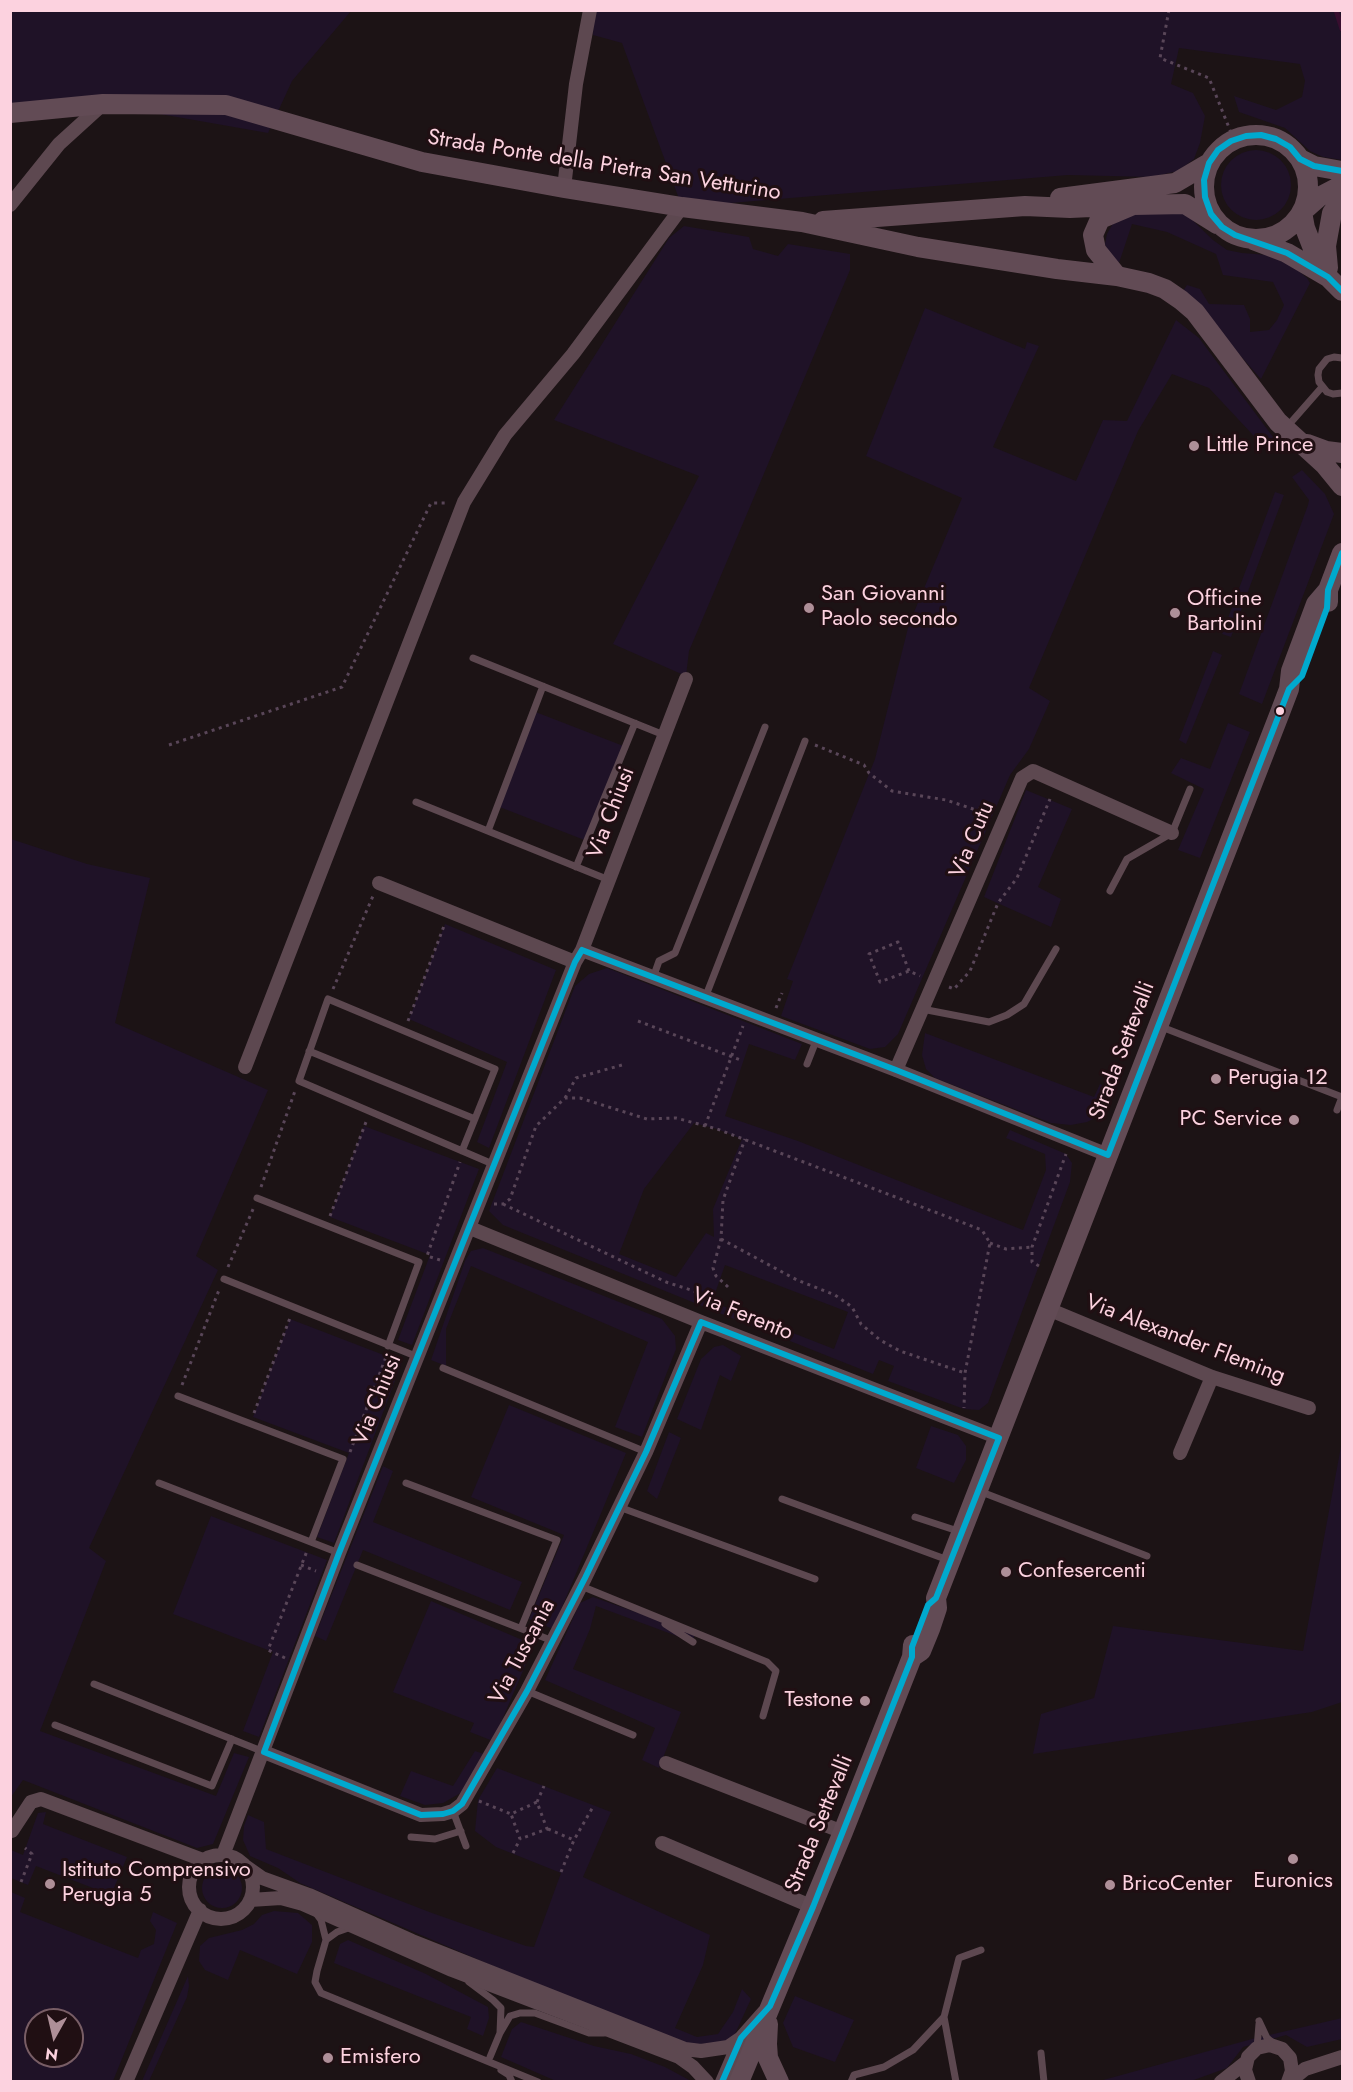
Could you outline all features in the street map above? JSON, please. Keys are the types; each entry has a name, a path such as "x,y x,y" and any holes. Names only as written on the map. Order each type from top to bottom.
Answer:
{"main road":[{"name":"Strada Ponte della Pietra San Vetturino","path":"10,113 103,104 226,105 422,162 564,189 802,222 918,247 1117,276 1149,283 1181,300 1195,312 1278,422 1302,442 1342,486"},
{"path":"1328,277 1305,228 1302,212 1308,194 1307,176 1300,159 1290,147 1276,139 1261,135 1234,140 1218,150 1209,163 1204,180 1204,197 1211,214 1222,227 1235,235 1287,253 1328,277 1342,291"},
{"path":"1300,159 1314,166 1342,171"},
{"name":"Strada Ponte della Pietra San Vetturino","path":"1025,206 1073,195 1175,183 1209,163"},
{"path":"1250,239 1266,238 1280,233 1293,224 1302,212 1319,197 1342,185"},
{"path":"1328,277 1326,246 1332,213 1342,199"},
{"name":"Strada Ponte della Pietra San Vetturino","path":"802,222 1025,206 1070,208 1185,204 1222,227"},
{"name":"Strada Ponte della Pietra San Vetturino","path":"1117,276 1096,250 1093,235 1100,219 1133,205"},
{"name":"Strada Ponte della Pietra San Vetturino","path":"1302,442 1326,452 1342,453"},
{"name":"Strada Settevalli","path":"739,2082 843,1833 912,1657 912,1647 928,1605 936,1598 979,1491 1047,1309 1289,689 1291,671 1316,604 1328,590 1342,554"},
{"path":"770,2006 766,2044 768,2058 779,2082"}],"street":[{"path":"564,189 576,84 590,10"},
{"path":"10,205 59,144 103,104"},
{"path":"245,1068 464,502 505,435 573,354 682,207"},
{"name":"Via Chiusi","path":"223,1855 339,1553 609,880 686,679"},
{"name":"Via Cutu","path":"896,1070 1022,778 1033,771 1173,833"},
{"path":"379,883 578,956 653,978 896,1070 1108,1155"},
{"name":"Via Ferento","path":"470,1228 701,1322 999,1438"},
{"name":"Via Alexander Fleming","path":"1047,1309 1212,1377 1309,1408"},
{"name":"Via Tuscania","path":"453,1811 462,1804 472,1789 554,1641 646,1452 701,1322"},
{"path":"1180,1453 1212,1377"},
{"path":"264,1752 421,1815 453,1811"},
{"path":"666,1763 843,1833"},
{"path":"12,1831 31,1802 41,1799 203,1860"},
{"path":"662,1843 813,1907"},
{"path":"245,1866 253,1882 250,1900 245,1908 228,1918 208,1916 200,1910 190,1894 189,1884 192,1875 203,1860 223,1855 239,1860 262,1878 309,1895 412,1941 685,2049 701,2051 728,2048 741,2038"},
{"path":"250,1900 281,1899 311,1908 452,1970 679,2057 693,2067 707,2082"},
{"path":"126,2082 200,1910"},
{"name":"Strada Settevalli","path":"722,2082 741,2038 770,2006"},
{"path":"1221,2082 1245,2063 1251,2052 1263,2045 1277,2046 1290,2058 1292,2071 1288,2082"},
{"path":"1288,2082 1305,2069 1342,2056"},
{"path":"1290,2058 1325,2061"},
{"path":"1245,2063 1249,2082"}],"lane":[{"path":"1342,358 1334,357 1322,363 1318,375 1322,387 1333,394 1342,393"},
{"path":"1286,428 1322,387"},
{"path":"473,658 664,735"},
{"path":"488,831 543,686"},
{"path":"576,867 635,723"},
{"path":"653,978 659,961 675,953 765,726"},
{"path":"705,998 805,741"},
{"path":"1110,891 1127,859 1173,833 1190,789"},
{"path":"416,802 609,880"},
{"path":"922,1009 989,1022 1007,1015 1024,1004 1056,949"},
{"path":"462,1151 495,1069 328,999 299,1081 370,1112 495,1165"},
{"path":"1159,1026 1342,1097 1337,1110"},
{"path":"807,1064 816,1041"},
{"path":"309,1051 475,1119"},
{"path":"257,1198 419,1262 388,1346"},
{"path":"224,1279 418,1357"},
{"path":"443,1368 646,1452"},
{"path":"178,1396 344,1459 311,1542"},
{"path":"159,1483 339,1553"},
{"path":"406,1483 557,1540 521,1628"},
{"path":"979,1491 1147,1556"},
{"path":"782,1499 950,1561"},
{"path":"619,1507 815,1579"},
{"path":"915,1516 962,1533"},
{"path":"357,1565 554,1641"},
{"path":"581,1586 767,1662 776,1671 763,1716"},
{"path":"647,1613 693,1642"},
{"path":"94,1684 264,1752"},
{"path":"527,1691 633,1735"},
{"path":"55,1725 212,1786 232,1739"},
{"path":"453,1811 466,1846"},
{"path":"411,1837 435,1839 461,1831"},
{"path":"311,1908 321,1920 326,1940 316,1971 315,1982 321,1993 491,2060 538,2082"},
{"path":"326,1940 352,1926"},
{"path":"956,2082 944,2017 959,1958 981,1950"},
{"path":"452,1970 501,2008 500,2033"},
{"path":"491,2060 500,2033 510,2016 520,2013 535,2013 589,2033 614,2033"},
{"path":"851,2082 854,2075 884,2067 913,2050 944,2017"},
{"path":"1257,2048 1259,2021 1267,2038 1277,2046"},
{"path":"1041,2053 1045,2079"},
{"path":"491,2060 509,2075 512,2082"}],"path":[{"path":"1169,10 1161,58 1209,78 1234,140"},
{"path":"170,745 342,687 431,503 464,502"},
{"path":"805,741 864,765 869,773 892,791 946,800 973,809 995,809"},
{"path":"328,999 379,883"},
{"path":"404,1031 445,924"},
{"path":"774,1015 782,993"},
{"path":"638,1021 743,1061"},
{"path":"705,1126 745,1022"},
{"path":"503,1204 510,1199 536,1126 565,1098 576,1078 622,1065"},
{"path":"178,1396 257,1198 299,1081"},
{"path":"565,1098 580,1098 647,1119 676,1118 705,1126 745,1139 982,1230 990,1243 1006,1249 1032,1247"},
{"path":"330,1217 370,1112"},
{"path":"728,1287 716,1276 713,1268 721,1239 723,1200 745,1139"},
{"path":"444,1261 427,1256 462,1151"},
{"path":"1039,1266 1032,1262 1032,1247 1066,1154"},
{"path":"492,1204 503,1204 666,1282 693,1291 711,1302"},
{"path":"721,1239 797,1280 835,1295 852,1307 861,1324 880,1340 900,1351 965,1373"},
{"path":"960,1424 964,1409 965,1373 990,1243"},
{"path":"253,1417 294,1308"},
{"path":"357,1457 349,1453 388,1346"},
{"path":"267,1650 311,1542"},
{"path":"511,1814 537,1802 544,1786"},
{"path":"478,1800 511,1814 520,1839"},
{"path":"537,1802 548,1829"},
{"path":"561,1872 574,1840 594,1805"},
{"path":"513,1853 520,1839 548,1829 574,1840"},
{"path":"21,1882 32,1854 26,1848"}],"shaded area":[{"path":"594,10 1342,11 1342,160 1323,157 1310,151 1285,128 1239,112 1234,96 1276,110 1302,97 1305,81 1300,64 1179,48 1171,84 1193,93 1205,116 1200,143 1194,159 1178,171 1152,177 1068,175 682,207 622,43 593,35"},
{"path":"10,11 351,11 292,81 268,133 103,104 11,113"},
{"path":"1256,150 1275,156 1285,166 1291,185 1285,204 1275,214 1256,220 1237,214 1227,204 1221,185 1227,166 1237,156"},
{"path":"1157,210 1184,212 1227,250 1268,255 1292,265 1307,278 1310,283 1261,379 1183,291 1187,285 1200,289 1209,304 1244,305 1250,319 1250,332 1269,330 1284,305 1273,282 1223,275 1216,254 1167,232 1132,224 1119,263 1109,256 1105,244 1112,225 1122,217"},
{"path":"684,226 749,237 753,249 778,256 788,244 850,254 850,270 689,651 686,676 613,644 699,476 554,420 669,238"},
{"path":"925,308 1025,349 1027,342 1039,346 993,447 1076,481 1103,420 1127,421 1176,320 1199,338 1273,437 1266,449 1209,388 1172,374 1138,431 1029,688 1050,701 1029,749 1010,775 898,1034 885,1047 870,1049 781,1016 793,981 787,979 875,759 909,624 962,498 866,456"},
{"path":"1302,470 1325,494 1334,514 1262,704 1239,694 1308,505 1309,500 1292,477"},
{"path":"1275,492 1284,495 1231,637 1222,634"},
{"path":"1213,651 1222,655 1186,744 1179,740"},
{"path":"533,711 626,747 587,841 497,806"},
{"path":"1228,723 1250,732 1200,858 1178,850 1204,789 1171,773 1181,758 1210,769"},
{"path":"1026,790 1072,809 1038,887 1061,899 1051,927 984,897"},
{"path":"11,839 87,864 150,878 115,1023 268,1090 196,1256 218,1270 89,1548 106,1561 40,1731 216,1796 234,1753 249,1757 213,1844 197,1848 23,1780 11,1797"},
{"path":"445,924 556,970 489,1148 477,1142 507,1062 409,1019"},
{"path":"607,968 802,1044 795,1060 749,1044 725,1116 798,1141 1023,1230 1046,1170 1045,1154 1006,1138 1010,1130 1066,1154 1072,1163 1070,1182 988,1403 979,1410 964,1409 888,1381 894,1366 879,1360 873,1374 790,1341 793,1333 834,1349 848,1312 725,1265 712,1302 771,1324 766,1332 503,1225 489,1211 575,986 589,974","holes":["694,1123 742,1139 713,1209 714,1237 706,1233 676,1277 619,1254 644,1189"]},
{"path":"925,1033 1094,1097 1100,1084 1107,1088 1097,1117 1087,1122 1071,1125 1051,1123 935,1078 926,1069 922,1055"},
{"path":"364,1126 479,1169 412,1345 398,1340 430,1255 330,1217"},
{"path":"483,1248 662,1319 675,1336 676,1349 642,1437 615,1427 648,1342 471,1266 446,1329 446,1366 431,1360 465,1261 471,1251"},
{"path":"290,1319 402,1362 334,1543 317,1537 349,1453 253,1417"},
{"path":"723,1345 741,1356 731,1381 720,1375 701,1430 677,1419 701,1359 714,1347"},
{"path":"509,1405 626,1453 553,1629 529,1619 564,1535 471,1497"},
{"path":"931,1426 958,1435 966,1446 966,1460 954,1483 916,1468"},
{"path":"669,1432 681,1438 657,1499 647,1491"},
{"path":"1342,1441 1342,1702 1312,1712 1033,1754 1041,1714 1094,1698 1113,1626 1303,1651"},
{"path":"383,1466 393,1471 373,1522 522,1582 510,1610 363,1550 326,1641 315,1636"},
{"path":"211,1516 327,1560 259,1737 243,1731 273,1652 173,1614"},
{"path":"593,1597 695,1633 693,1642 596,1606 590,1629 573,1669 681,1712 659,1768 642,1760 655,1728 545,1680 580,1603"},
{"path":"431,1601 534,1645 493,1741 470,1732 474,1723 393,1692"},
{"path":"475,1751 484,1754 464,1791 443,1803 425,1805 400,1796 411,1771 453,1786"},
{"path":"497,1768 611,1812 583,1877 710,1935 703,1965 675,2028 697,2037 718,2034 733,2012 742,1989 751,1999 734,2036 724,2043 696,2045 677,2042 300,1883 278,1868 250,1856 243,1840 248,1815 264,1822 266,1849 432,1913 534,1947 561,1873 496,1847 475,1831 478,1800"},
{"path":"46,1812 43,1824 127,1857 111,1895 36,1866 28,1885 11,1878 11,1850 23,1855 38,1813"},
{"path":"222,1868 230,1869 236,1874 241,1880 241,1896 236,1902 230,1907 222,1908 214,1907 208,1902 203,1896 202,1888 203,1880 208,1874 214,1869"},
{"path":"11,1892 25,1898 20,1912 138,1958 141,1950 154,1944 156,1930 150,1921 153,1912 177,1923 113,2081 11,2081"},
{"path":"274,1911 298,1913 312,1925 312,1942 297,1974 240,1950 228,1980 205,1970 199,1961 200,1946 209,1938 242,1930 254,1924 262,1915"},
{"path":"348,1940 426,1974 488,2007 489,2018 483,2036 467,2029 471,2017 334,1963 340,1944"},
{"path":"188,1976 187,1997 149,2081 142,2081"},
{"path":"795,1996 854,2020 835,2062 793,2047 783,2023"},
{"path":"1342,2018 1342,2039 1307,2047 1286,2035 1243,2047 1227,2068 1191,2081 1096,2082 1252,2039"},
{"path":"521,2022 594,2046 631,2054 665,2067 691,2081 556,2081 501,2057 512,2029"}],"waterway":[{"path":"1336,10 1342,29"}],"transit line":[{"path":"1342,171 1314,166 1300,159 1290,147 1276,139 1261,135 1246,136 1231,141 1218,150 1209,163 1204,180 1205,197 1211,214 1222,227 1235,235 1287,253 1328,277 1342,291"},
{"path":"1108,1155 1289,689 1302,676 1327,608 1328,590 1342,553"},
{"path":"582,950 896,1070 1108,1155"},
{"path":"264,1752 339,1553 575,962 582,950"},
{"path":"701,1322 999,1438"},
{"path":"264,1752 421,1815 443,1814 453,1811 462,1804 527,1691 585,1578 646,1452 701,1322"},
{"path":"722,2082 741,2038 770,2006 813,1907 912,1657 912,1647 928,1605 936,1598 999,1438"}],"place":[{"name":"Little Prince","path":"1194,446"},
{"name":"San Giovanni Paolo secondo","path":"809,608"},
{"name":"Officine Bartolini","path":"1175,613"},
{"name":"Perugia 12","path":"1216,1079"},
{"name":"PC Service","path":"1294,1120"},
{"name":"Confesercenti","path":"1006,1572"},
{"name":"Testone","path":"865,1701"},
{"name":"Euronics","path":"1293,1859"},
{"name":"Istituto Comprensivo Perugia 5","path":"50,1884"},
{"name":"BricoCenter","path":"1110,1885"},
{"name":"Emisfero","path":"328,2058"}]}
